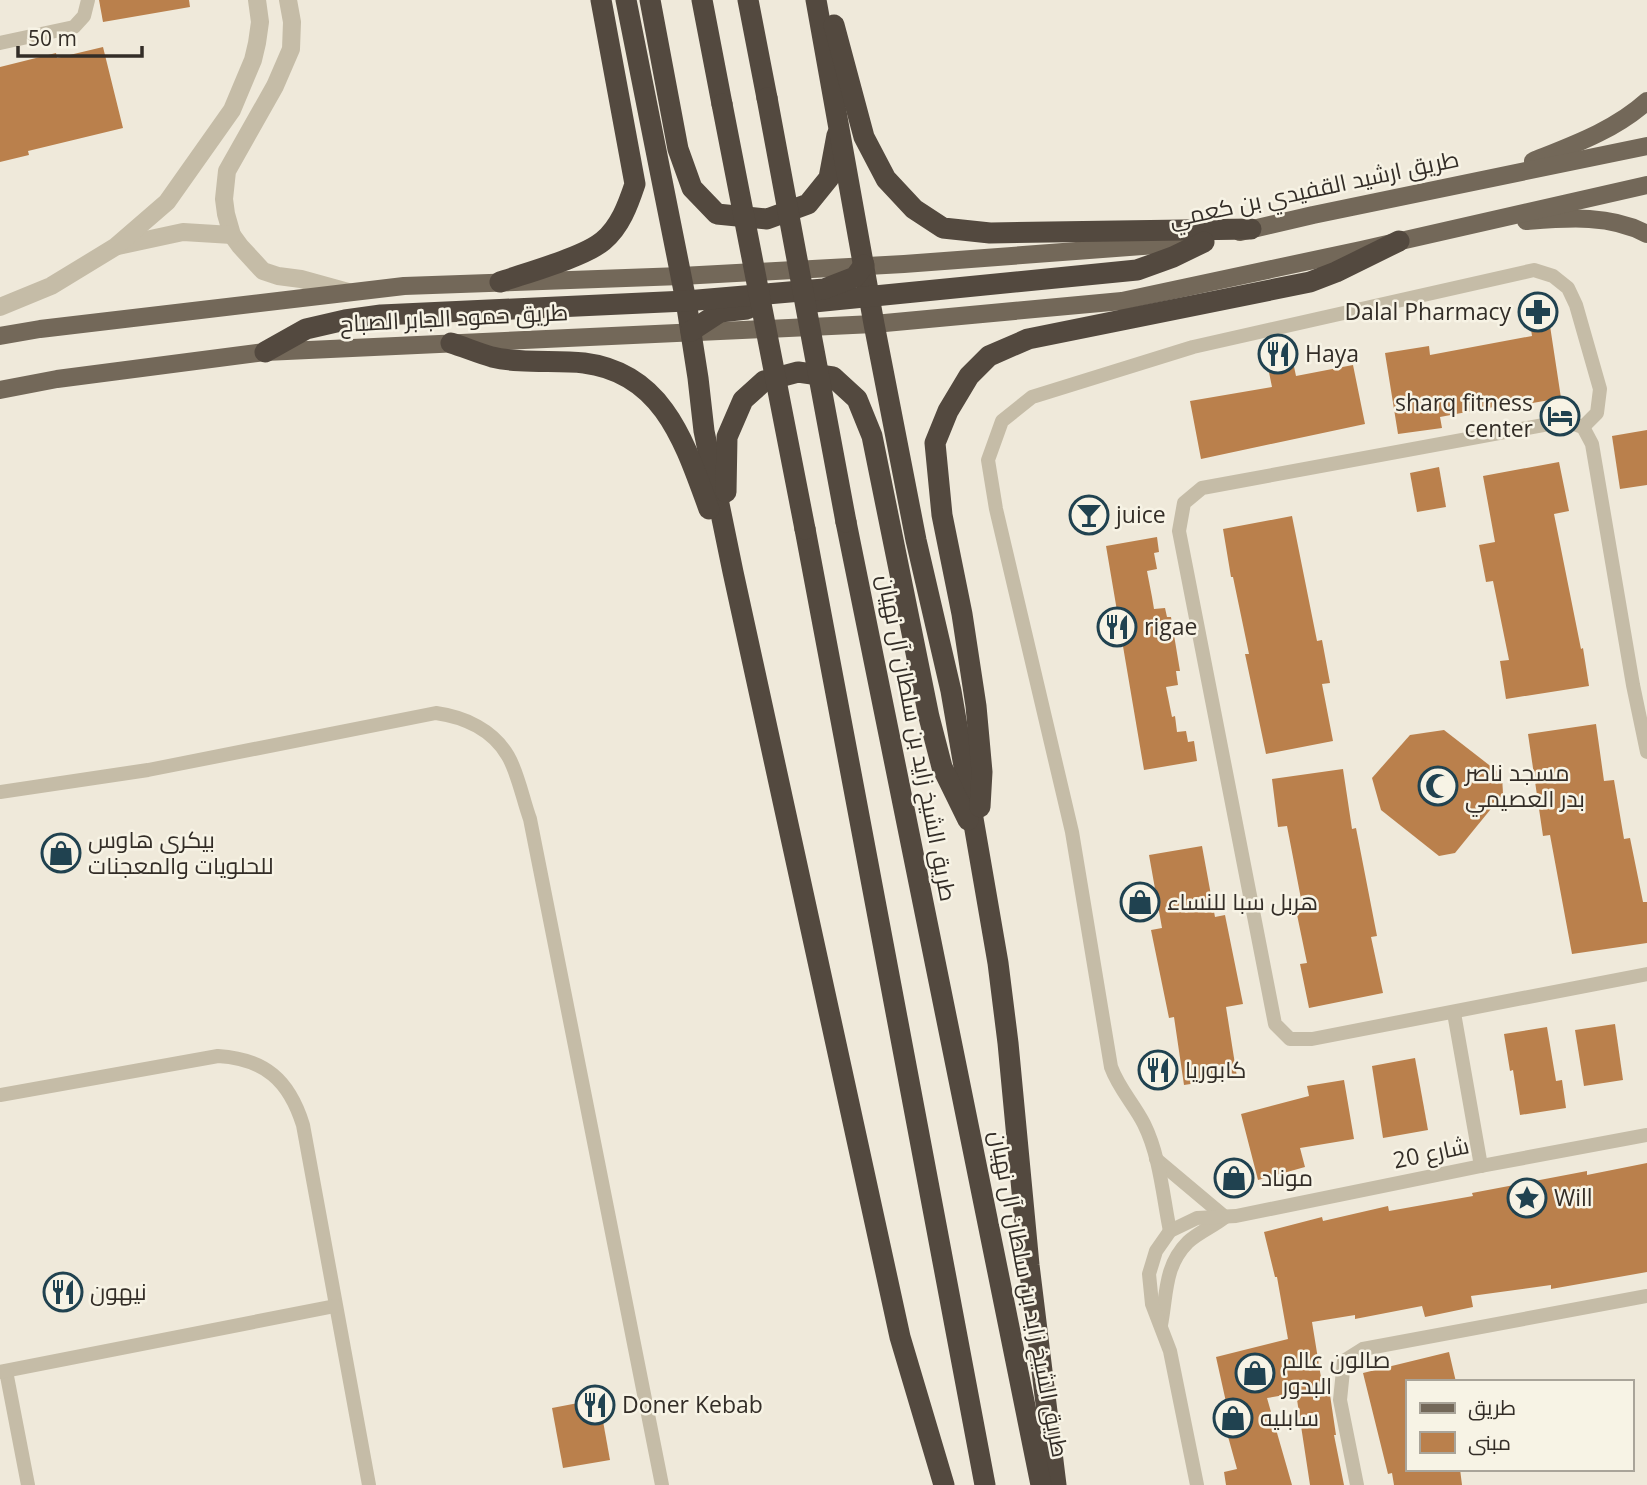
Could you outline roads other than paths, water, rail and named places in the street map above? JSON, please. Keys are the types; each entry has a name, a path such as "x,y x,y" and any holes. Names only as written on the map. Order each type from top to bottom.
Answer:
{"highway":[{"path":"500,282 572,257 602,243 619,223 628,205 635,184 601,0"},
{"path":"625,0 686,301 704,431 733,572 900,1337 944,1485"},
{"path":"650,0 678,149 692,188 717,214 767,219 808,204 829,178 839,122"},
{"path":"702,0 805,529 985,1485"},
{"name":"طريق الشيخ زايد بن سلطان آل نهيان","path":"748,0 846,522 1041,1485"},
{"path":"816,0 874,324 916,540 951,691 977,837 1008,1043 1029,1265 1056,1485"},
{"path":"827,0 864,137 886,179 914,209 943,228 990,233 1251,229"},
{"path":"977,837 982,772 976,706 962,614 942,515 935,443 948,411 969,376 989,356 1028,338 1310,282 1399,241"},
{"path":"691,331 720,312 1137,270 1166,260 1203,242"},
{"path":"265,352 306,329 345,320 381,315 686,301 824,289 855,277 864,265"},
{"path":"451,343 494,357 584,363 612,369 649,391 667,413 685,445 733,572"},
{"path":"726,534 727,436 743,400 764,381 798,372 833,377 857,399 872,436 929,716 942,766 977,837"}],"main road":[{"path":"1449,186 1518,166 1590,138 1636,111 1647,101"},
{"name":"طريق ارشيد القفيدي بن كعمي","path":"904,264 1203,242 1449,186 1647,146"},
{"path":"1399,241 1647,186"},
{"path":"1446,229 1580,218 1616,222 1647,234"},
{"name":"طريق حمود الجابر الصباح","path":"0,390 57,379 265,352 874,324 1122,301 1399,241"},
{"name":"طريق حمود الجابر الصباح","path":"0,336 404,286 681,276 904,264"}],"street":[{"path":"0,43 74,27 84,16 88,0"},
{"path":"0,307 51,286 115,247 167,202 232,110 253,60 257,43 260,22 257,0"},
{"path":"288,0 292,22 291,49 275,86 227,171 224,199 232,234 248,258 263,271 350,292"},
{"path":"115,247 183,232 232,234"},
{"path":"1197,1485 1170,1351 1152,1304 1149,1274 1156,1251 1170,1231 1156,1159 1145,1125 1118,1084 1111,1067 1072,832 996,509 988,460 1002,421 1032,397 1193,347 1534,270 1553,276 1569,288 1576,304 1600,389 1597,413 1583,427"},
{"path":"1647,752 1592,444 1583,427 1565,421 1202,488 1184,503 1179,531 1275,1024 1290,1039 1312,1039 1647,975"},
{"path":"0,792 148,770 436,713 457,716 475,724 491,737 508,757 530,818 662,1485"},
{"path":"1454,1013 1480,1166"},
{"path":"0,1094 219,1056 235,1057 263,1067 284,1085 303,1125 369,1485"},
{"name":"شارع 20","path":"1170,1231 1197,1218 1225,1217 1647,1135"},
{"path":"1156,1159 1225,1217 1190,1240 1173,1260 1166,1281 1161,1325"},
{"path":"1357,1485 1340,1400 1344,1361 1363,1349 1647,1296"},
{"path":"28,1485 3,1371 335,1306"}],"place":[{"name":"Dalal Pharmacy","path":"1538,312"},
{"name":"Haya","path":"1278,354"},
{"name":"sharq fitness center","path":"1560,416"},
{"name":"juice","path":"1089,515"},
{"name":"rigae","path":"1117,627"},
{"name":"مسجد ناصر بدر العصيمي","path":"1438,786"},
{"name":"بيكري هاوس للحلويات والمعجنات","path":"61,853"},
{"name":"هربل سبا للنساء","path":"1140,902"},
{"name":"كابوريا","path":"1158,1070"},
{"name":"موناد","path":"1234,1178"},
{"name":"Will","path":"1527,1198"},
{"name":"نيهون","path":"63,1292"},
{"name":"صالون عالم البدور","path":"1255,1373"},
{"name":"Doner Kebab","path":"595,1405"},
{"name":"سابليه","path":"1233,1418"}]}
